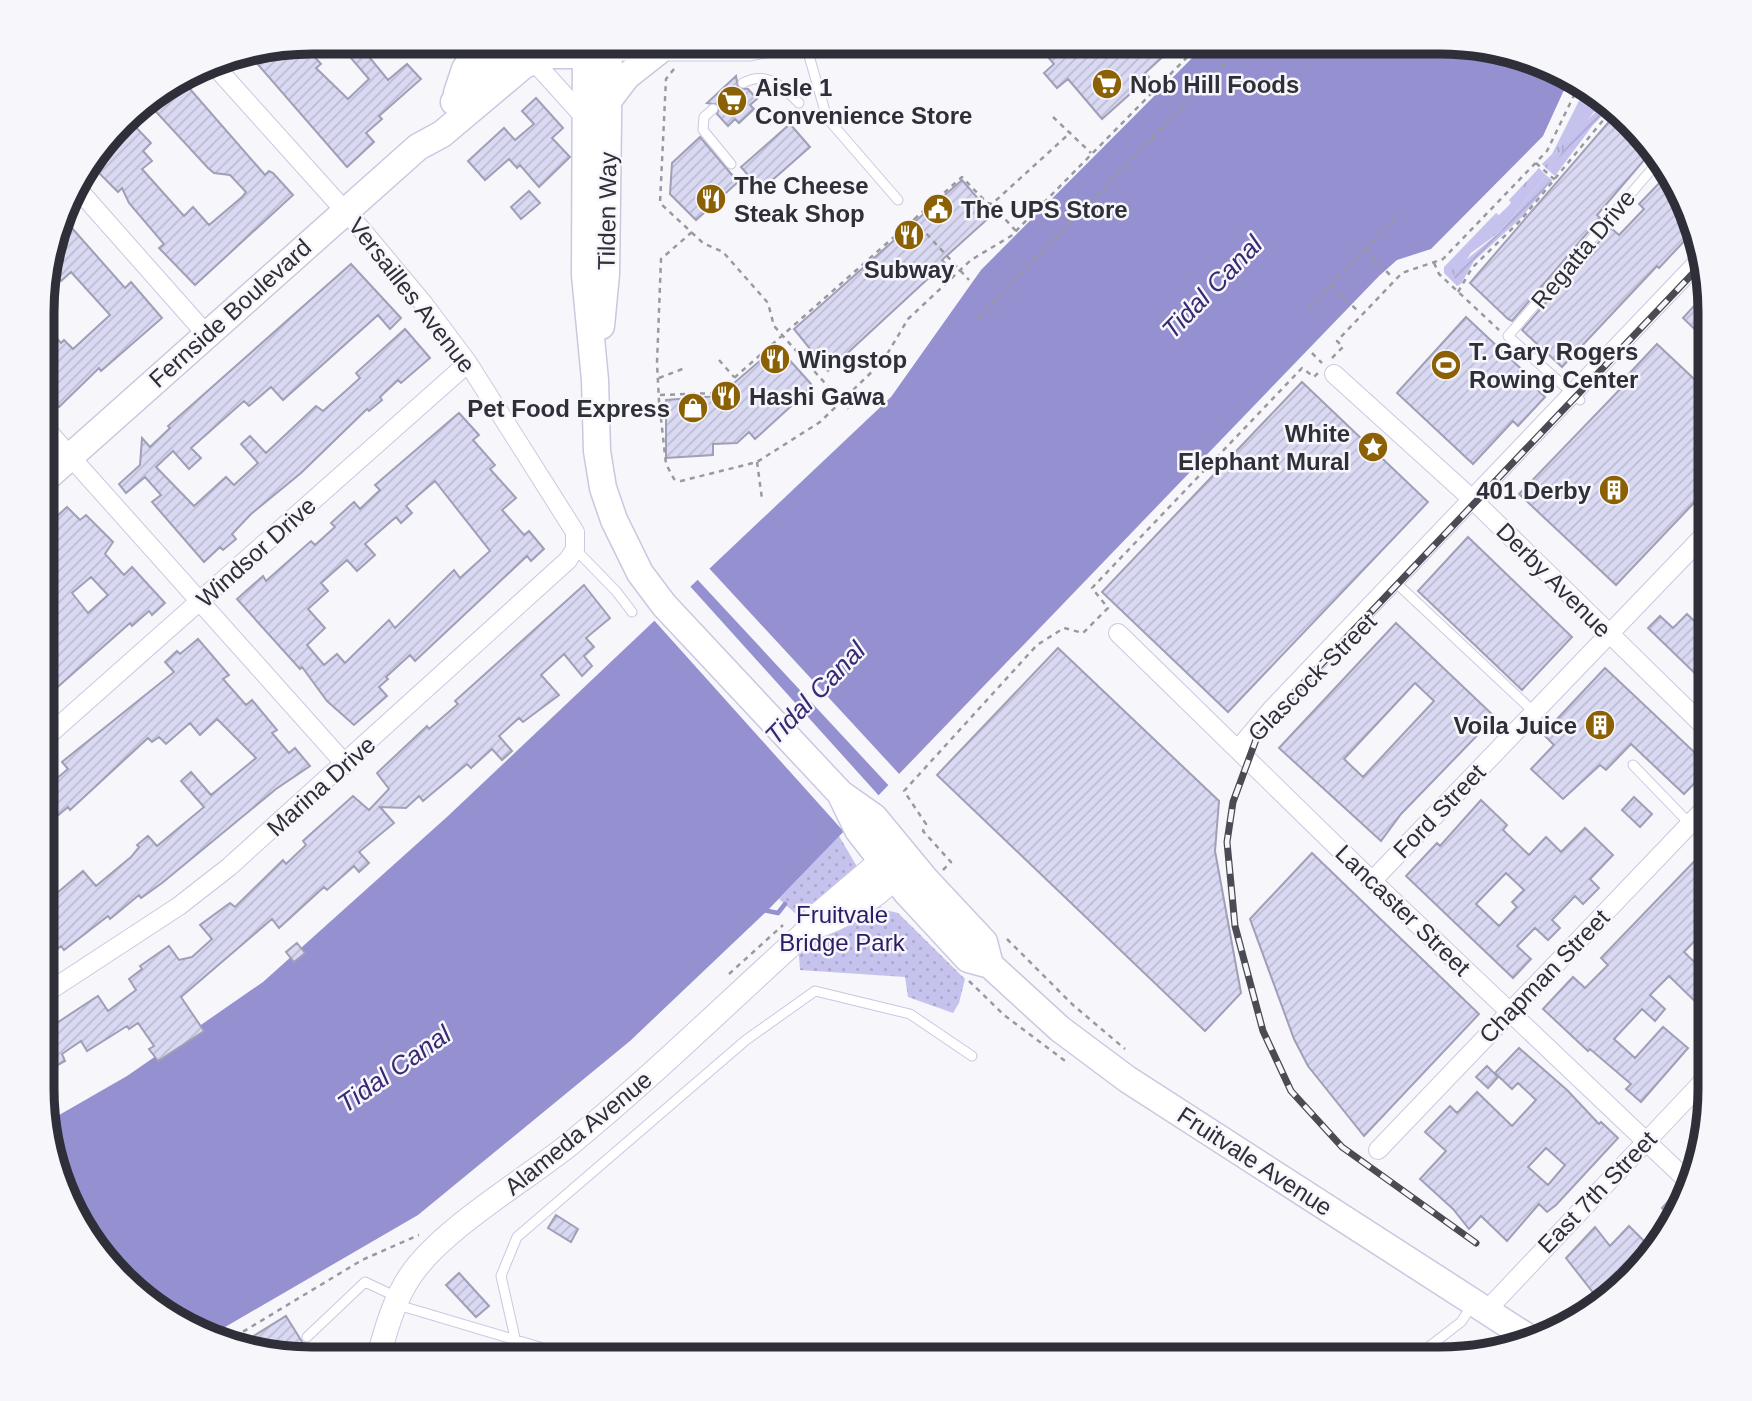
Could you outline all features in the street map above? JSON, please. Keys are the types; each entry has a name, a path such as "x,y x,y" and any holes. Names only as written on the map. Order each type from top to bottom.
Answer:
{"main road":[{"path":"455,101 465,69 475,54"},
{"name":"Fernside Boulevard","path":"418,147 433,123 455,101 514,54"},
{"name":"Fernside Boulevard","path":"54,471 418,147 442,134 516,54"},
{"name":"Tilden Way","path":"592,54 585,118 585,275 595,427 603,488 614,520 645,581"},
{"name":"Tilden Way","path":"594,380 606,274 608,101 595,54"},
{"path":"608,101 630,74 661,54"},
{"name":"Fruitvale Avenue","path":"645,581 866,823 968,959 990,965 1060,1029 1127,1079 1521,1333"}],"street":[{"path":"529,54 585,118"},
{"name":"Versailles Avenue","path":"219,72 345,211 423,303 468,363 576,532 575,549"},
{"path":"83,195 206,334"},
{"name":"Glascock Street","path":"1239,748 1271,709 1397,584 1576,397 1694,267"},
{"name":"Glascock Street","path":"1576,397 1696,278"},
{"name":"Windsor Drive","path":"54,730 468,363"},
{"name":"Derby Avenue","path":"1329,370 1475,503 1698,720"},
{"path":"54,437 346,765"},
{"name":"Ford Street","path":"1372,881 1698,544"},
{"name":"Marina Drive","path":"54,988 189,898 250,850 568,560 575,549"},
{"name":"Lancaster Street","path":"1118,633 1239,748 1372,881 1682,1176"},
{"name":"Chapman Street","path":"1378,1150 1698,816"},
{"name":"Alameda Avenue","path":"382,1347 397,1301 419,1264 446,1239 569,1145 636,1088 801,925 895,865"},
{"name":"East 7th Street","path":"1480,1307 1698,1087"}],"lane":[{"path":"808,54 827,118 898,200"},
{"path":"743,83 759,78 772,80 799,103"},
{"path":"713,109 704,117 704,130 731,164"},
{"name":"Regatta Drive","path":"1508,335 1653,168"},
{"path":"1508,335 1576,397"},
{"path":"575,549 616,591 632,612"},
{"path":"1397,584 1534,712"},
{"path":"1633,765 1690,824"},
{"path":"515,1338 501,1276 517,1237 746,1040 816,992 910,1014 972,1056"},
{"path":"307,1337 365,1282 397,1301 543,1347"},
{"path":"1429,1347 1480,1307"}],"path":[{"path":"661,54 666,79 660,203 703,243 723,252 768,303 774,326 848,409"},
{"path":"692,232 661,259 659,395 666,464 674,479 681,481 757,462 796,439 842,403 883,360 908,319 959,271 1016,231 1190,54"},
{"path":"978,318 1234,54"},
{"path":"942,870 951,862 923,831 926,824 904,791 1037,645 1065,628 1083,633 1108,608 1093,587 1302,368 1314,377 1329,370 1343,347 1337,341 1402,273 1443,259 1536,163 1547,151 1575,93"},
{"path":"1458,292 1472,268 1520,221 1607,116"},
{"path":"1053,117 1093,154"},
{"path":"992,204 1071,132"},
{"path":"1536,163 1555,180"},
{"path":"659,395 717,393 962,177 987,203 992,204 1016,231"},
{"path":"1309,309 1396,217"},
{"path":"913,219 969,280"},
{"path":"1365,250 1391,276"},
{"path":"1434,262 1439,274 1508,335"},
{"path":"1330,286 1357,310"},
{"path":"1312,353 1329,370"},
{"path":"719,360 734,377"},
{"path":"658,379 685,368"},
{"path":"757,462 762,499"},
{"path":"728,975 777,928 801,925"},
{"path":"1006,939 1073,1005 1133,1056"},
{"path":"237,1335 362,1260 416,1237 427,1229"}],"green space":[{"path":"1581,97 1598,109 1549,171 1542,164 1552,154"},
{"path":"1599,109 1604,114 1555,176 1549,171 1580,127"},
{"path":"1539,168 1546,175 1501,231 1471,253 1454,278 1461,284 1457,286 1444,273 1444,267 1496,213 1499,215 1511,203 1509,200"},
{"path":"1546,175 1552,180 1522,217 1474,261 1461,284 1454,279 1455,269 1501,231"},
{"name":"Fruitvale Bridge Park","path":"839,836 882,909 898,913 965,979 959,1003 953,1013 908,997 905,977 800,970 796,914 779,899"}],"water":[{"name":"Tidal Canal","path":"1196,54 1473,56 1522,68 1565,87 1543,136 1431,249 1397,260 1379,276 768,910 630,1041 418,1215 221,1330 183,1312 142,1283 108,1246 81,1203 63,1155 56,1117 127,1076 263,982 448,816 891,397 981,270"}],"pier":[{"path":"707,566 902,777 891,788 695,577"},
{"path":"688,584 881,798 845,833 652,618"}],"building":[{"path":"312,54 321,64 316,68 348,99 369,79 347,54 367,54 388,80 407,64 421,79 379,116 382,119 366,133 374,142 347,167 255,61"},
{"name":"Nob Hill Foods","path":"1045,54 1166,54 1145,73 1149,77 1102,119 1068,79 1057,88 1044,73 1054,64"},
{"name":"Aisle 1 Convenience Store","path":"736,76 738,88 748,89 757,99 750,105 754,109 739,123 735,119 728,126 717,114 719,105 707,103"},
{"path":"188,86 265,175 269,171 273,173 293,195 195,285 159,248 164,244 129,203 122,188 118,192 97,171 118,142 134,126 151,143 143,151 152,161 142,169 184,216 193,207 209,225 246,192 230,175 214,173 154,109"},
{"path":"536,98 563,128 552,138 570,157 539,187 520,165 517,168 509,159 485,180 468,161 504,128 515,140 534,124 522,111"},
{"path":"1611,119 1634,142 1646,158 1597,215 1600,218 1512,321 1470,283"},
{"path":"790,124 810,147 761,190 741,167"},
{"path":"700,137 738,182 696,220 670,194 672,163"},
{"path":"962,180 992,215 942,260 945,263 828,371 794,329"},
{"path":"1661,181 1687,238 1659,268 1657,266 1562,367 1522,330 1611,228 1619,235 1644,209 1639,204"},
{"path":"529,191 540,203 521,219 511,207"},
{"path":"70,225 125,288 131,282 162,318 101,371 99,368 59,407 54,402 54,335 61,343 64,340 73,349 110,315 71,272 61,281 57,276"},
{"path":"351,264 401,318 390,329 378,315 283,400 271,387 249,406 244,401 191,448 201,458 189,469 173,451 156,467 194,506 226,477 234,485 258,463 241,444 250,436 266,453 316,406 323,411 349,388 360,378 356,373 405,329 430,358 401,383 398,380 380,397 382,400 369,411 367,409 301,473 251,514 232,534 236,539 223,550 220,547 204,562 152,502 161,495 145,477 126,493 119,484 140,465 142,438 150,447 170,428 168,426"},
{"path":"1697,302 1698,332 1683,318"},
{"path":"1466,317 1533,380 1530,383 1545,397 1518,426 1513,421 1473,464 1397,393"},
{"name":"401 Derby","path":"1657,344 1698,383 1698,499 1616,585 1519,494 1628,381 1625,378"},
{"path":"777,346 811,384 811,388 755,439 749,432 737,443 713,444 713,455 666,458 666,400 719,396"},
{"path":"1302,382 1428,502 1228,712 1102,592"},
{"path":"459,413 479,435 473,440 495,465 490,469 516,498 502,510 524,535 529,531 544,549 531,561 527,556 415,661 410,655 386,677 388,679 379,687 387,696 354,725 327,701 302,667 300,669 237,599 263,576 266,581 311,541 315,545 335,527 331,523 354,502 360,509 380,490 375,485","holes":["435,481 490,551 460,578 454,570 395,628 389,620 345,663 337,654 324,665 307,645 325,628 308,609 328,591 321,583 347,560 357,571 375,555 365,544 396,517 401,523 412,513 406,506"]},
{"path":"67,507 80,520 86,515 113,542 105,554 124,575 132,567 165,603 152,615 149,611 132,626 130,623 54,690 54,664 57,661 54,658 54,597 57,594 54,591 54,519","holes":["91,577 108,595 88,613 72,593"]},
{"path":"1468,537 1572,637 1522,690 1418,591"},
{"path":"584,585 610,618 586,638 594,647 584,656 592,666 582,676 564,654 541,675 559,695 523,722 519,718 499,736 512,751 502,760 492,749 471,768 467,764 423,801 419,796 406,808 380,807 394,823 359,852 369,863 359,872 354,866 327,890 324,887 279,928 272,919 181,997 204,1031 158,1061 149,1049 154,1046 138,1023 129,1029 127,1026 87,1051 81,1041 62,1054 65,1061 54,1067 54,1025 98,996 108,1011 136,990 129,979 142,969 140,966 169,946 179,960 192,957 212,939 200,925 230,903 235,907 283,860 286,864 306,845 303,841 353,796 369,810 389,789 377,773 427,726 429,729 458,704 455,701"},
{"path":"1687,614 1698,625 1698,676 1648,628 1660,616 1673,628"},
{"path":"1396,623 1495,717 1401,814 1381,841 1279,748","holes":["1415,683 1434,701 1363,777 1344,759"]},
{"path":"198,639 229,675 223,679 246,705 252,700 277,730 272,733 289,753 295,748 310,766 276,789 162,883 141,898 139,895 110,919 108,916 64,950 61,946 54,952 54,896 83,871 96,886 131,857 139,847 137,845 148,836 157,846 204,807 181,781 191,772 211,795 256,758 217,719 200,735 190,723 166,744 159,737 152,742 148,738 70,810 68,807 54,819 54,781 68,769 62,762 174,672 165,662 177,651 180,654"},
{"path":"1058,648 1219,801 1215,851 1241,993 1205,1031 937,775"},
{"path":"1605,668 1698,756 1698,779 1684,794 1631,744 1606,770 1600,765 1563,799 1531,769 1554,745 1543,734"},
{"path":"1634,797 1652,814 1640,827 1622,810"},
{"path":"1481,800 1507,825 1503,830 1529,855 1546,837 1561,852 1585,828 1613,855 1590,879 1599,888 1583,904 1575,896 1552,920 1560,928 1548,940 1535,928 1517,946 1531,959 1513,978 1406,876 1437,843 1440,846","holes":["1506,873 1524,890 1512,902 1517,907 1499,926 1476,904"]},
{"path":"1312,853 1479,1014 1364,1136 1308,1066 1294,1039 1250,919"},
{"path":"1698,857 1698,937 1684,952 1698,965 1698,1004 1669,976 1650,995 1665,1009 1655,1021 1642,1009 1614,1039 1635,1058 1663,1027 1688,1048 1641,1102 1626,1089 1631,1084 1590,1049 1588,1051 1543,1009 1573,977 1585,988 1608,965 1601,958"},
{"path":"297,943 305,953 294,962 286,952"},
{"path":"1519,1048 1567,1090 1599,1124 1601,1122 1618,1138 1556,1205 1547,1212 1539,1204 1507,1241 1481,1216 1469,1229 1453,1209 1420,1179 1446,1151 1425,1132 1450,1106 1457,1113 1477,1092 1512,1126 1536,1100 1518,1083 1512,1089 1495,1073","holes":["1546,1148 1565,1165 1548,1185 1528,1167"]},
{"path":"1487,1066 1498,1077 1488,1088 1476,1077"},
{"path":"1674,1195 1674,1195 1666,1212 1662,1208"},
{"path":"556,1215 578,1229 571,1242 548,1228"},
{"path":"1629,1226 1646,1243 1634,1259 1595,1295 1566,1258 1595,1227 1610,1246"},
{"path":"459,1273 489,1306 476,1317 446,1285"},
{"path":"286,1316 305,1347 279,1345 249,1339"}],"waterway":[{"path":"763,910 778,913 785,904"}],"railway":[{"path":"1476,1243 1342,1147 1291,1091 1263,1031 1235,926 1227,842 1233,802 1257,737 1292,695 1695,272"}],"place":[{"name":"Nob Hill Foods","path":"1107,84"},
{"name":"Aisle 1 Convenience Store","path":"732,101"},
{"name":"The Cheese Steak Shop","path":"711,199"},
{"name":"The UPS Store","path":"938,209"},
{"name":"Subway","path":"909,235"},
{"name":"Wingstop","path":"775,359"},
{"name":"T. Gary Rogers Rowing Center","path":"1446,365"},
{"name":"Hashi Gawa","path":"726,396"},
{"name":"Pet Food Express","path":"693,408"},
{"name":"White Elephant Mural","path":"1373,447"},
{"name":"401 Derby","path":"1614,490"},
{"name":"Voila Juice","path":"1600,725"}]}
